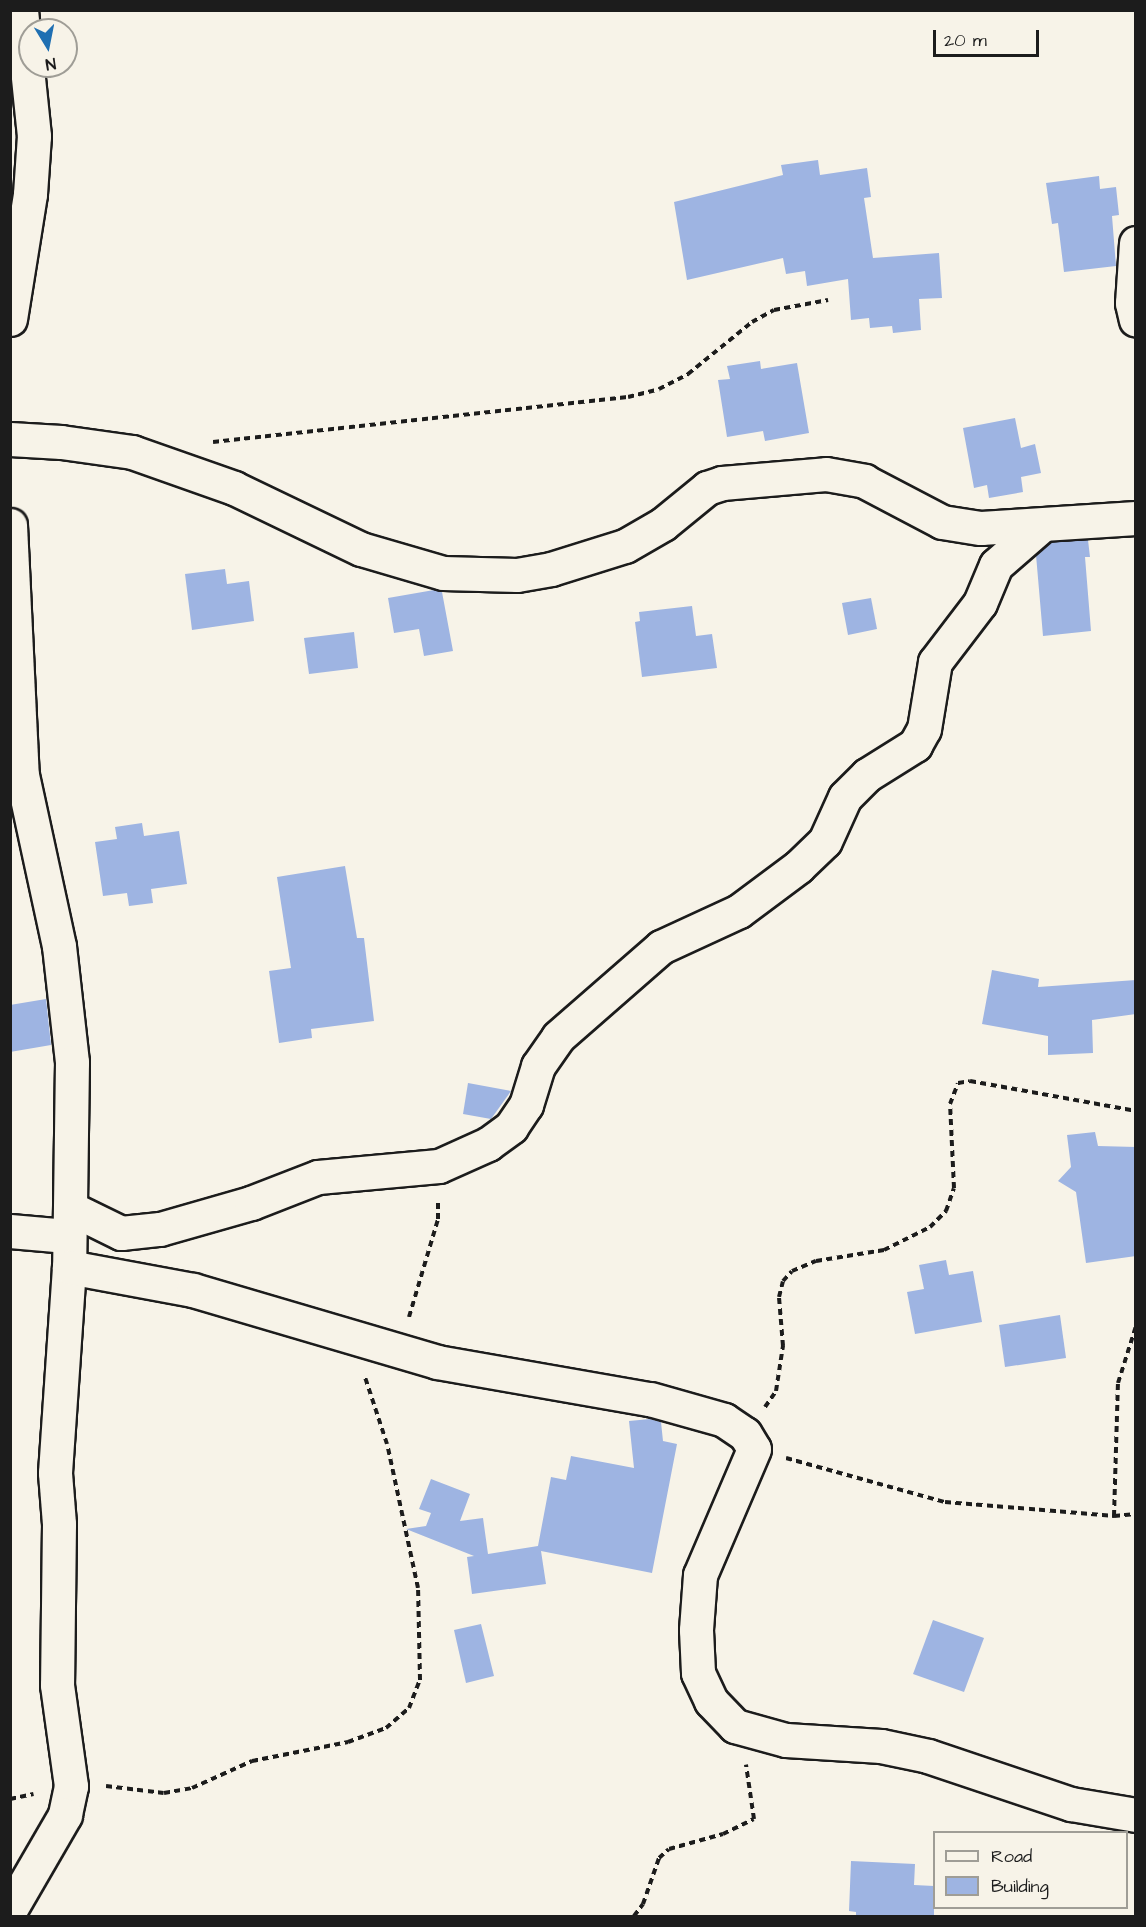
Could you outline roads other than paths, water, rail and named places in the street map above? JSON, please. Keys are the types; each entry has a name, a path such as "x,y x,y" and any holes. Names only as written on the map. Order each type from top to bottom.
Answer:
{"street":[{"path":"10,319 30,194 34,136 21,10"},
{"path":"1136,243 1136,320"},
{"path":"10,439 132,452 234,488 361,549 443,573 517,575 551,569 625,546 663,524 706,488 722,483 826,474 864,481 942,522 981,528 1136,518"},
{"path":"10,525 22,775 59,946 69,1022 69,1237 55,1473 59,1524 57,1685 71,1786 65,1815 10,1911"},
{"path":"10,1231 69,1237 160,1229 251,1203 318,1177 439,1166 489,1144 512,1127 526,1105 538,1066 558,1037 661,947 739,910 798,867 825,841 853,790 867,775 915,745 924,729 934,662 980,603 996,565 1042,525"},
{"path":"69,1237 193,1290 334,1335 479,1370 650,1399 724,1420 749,1442 700,1575 696,1630 698,1672 711,1701 735,1726 786,1740 881,1746 928,1756 1071,1804 1136,1815"}]}
